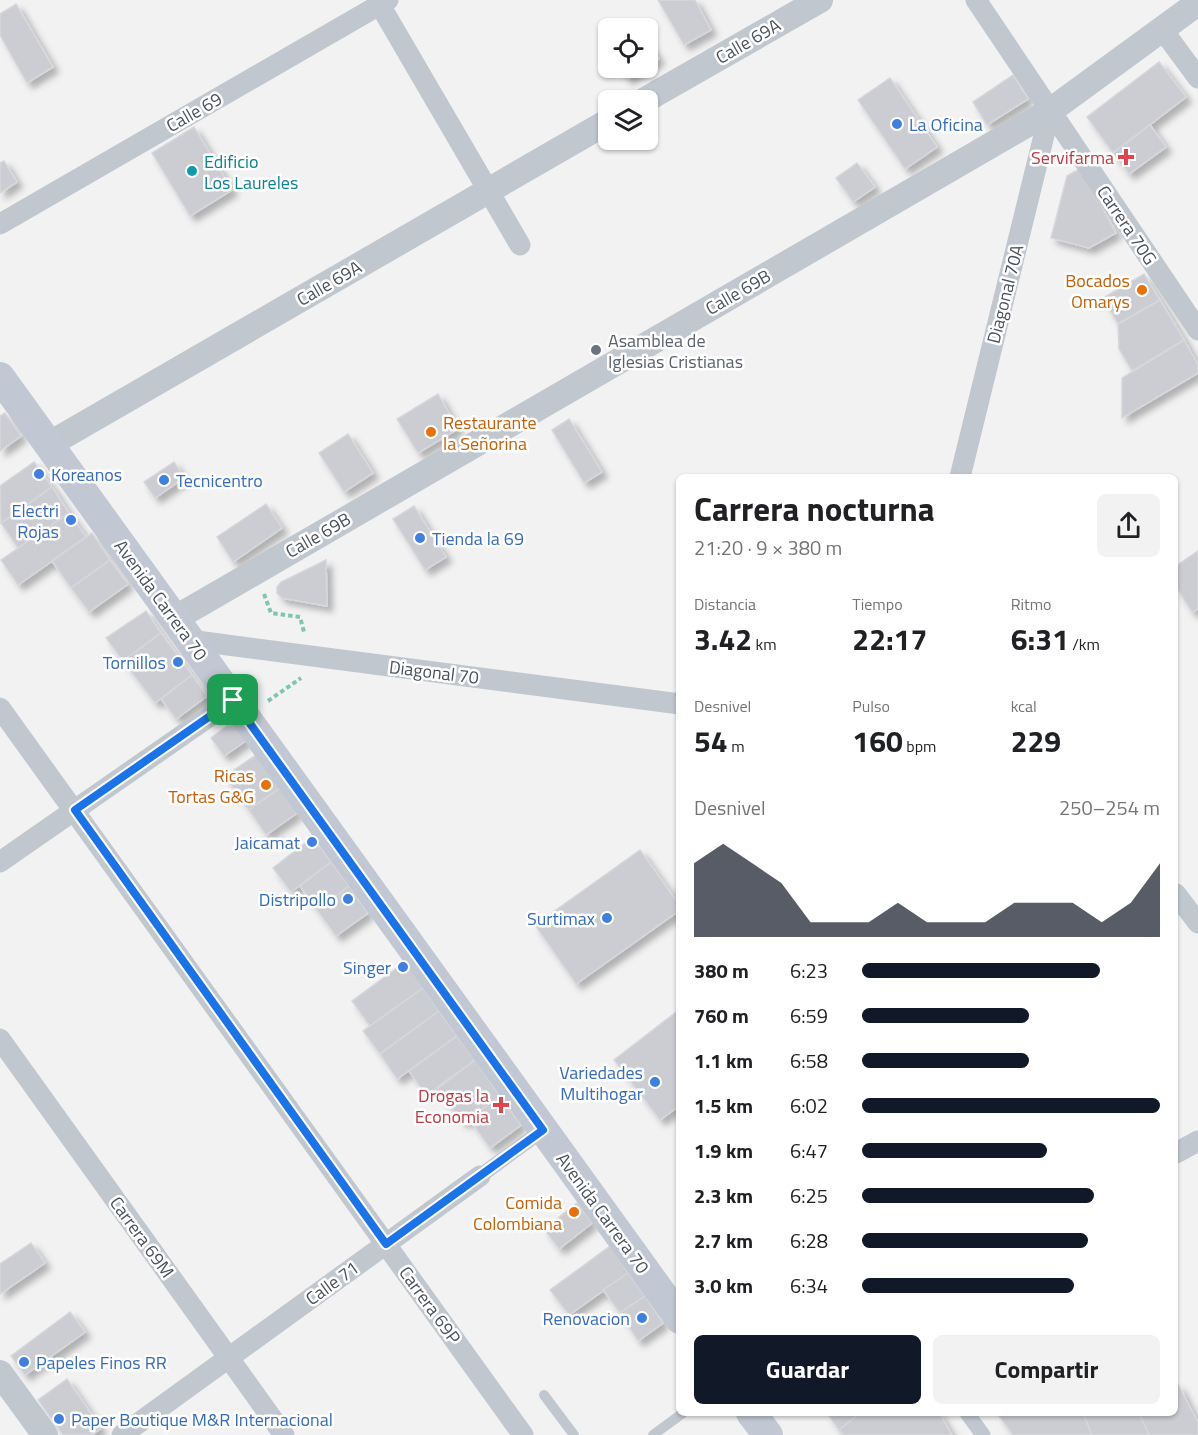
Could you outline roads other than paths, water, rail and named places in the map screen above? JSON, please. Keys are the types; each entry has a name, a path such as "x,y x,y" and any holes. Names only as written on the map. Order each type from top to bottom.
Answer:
{"main road":[{"name":"Avenida Carrera 70","path":"0,377 676,1314"}],"street":[{"name":"Calle 69A","path":"658,93 820,0"},
{"name":"Carrera 70G","path":"976,0 1198,330"},
{"path":"381,2 520,245"},
{"name":"Calle 69","path":"0,224 381,2"},
{"name":"Calle 69B","path":"182,629 1050,111 1198,3"},
{"path":"1162,29 1198,78"},
{"name":"Diagonal 70A","path":"961,474 1050,111"},
{"name":"Calle 69A","path":"48,444 598,128"},
{"name":"Diagonal 70","path":"182,629 676,703"},
{"path":"0,862 233,700"},
{"name":"Carrera 69P","path":"0,708 523,1435"},
{"path":"1178,897 1198,924"},
{"name":"Carrera 69M","path":"0,1039 284,1435"},
{"name":"Calle 71","path":"122,1435 543,1130"},
{"path":"1178,1152 1198,1141"},
{"path":"0,1373 45,1435"},
{"path":"969,1416 983,1435"}],"lane":[{"path":"544,1395 574,1435"},
{"path":"653,1435 680,1416"}],"place":[{"name":"La Oficina","path":"897,124"},
{"name":"Servifarma","path":"1126,157"},
{"name":"Edificio Los Laureles","path":"192,171"},
{"name":"Bocados Omarys","path":"1142,290"},
{"name":"Asamblea de Iglesias Cristianas","path":"596,350"},
{"name":"Restaurante la Señorina","path":"431,432"},
{"name":"Koreanos","path":"39,474"},
{"name":"Tecnicentro","path":"164,480"},
{"name":"Electri Rojas","path":"71,520"},
{"name":"Tienda la 69","path":"420,538"},
{"name":"Tornillos","path":"178,662"},
{"name":"Ricas Tortas G&G","path":"266,785"},
{"name":"Jaicamat","path":"312,842"},
{"name":"Distripollo","path":"348,899"},
{"name":"Surtimax","path":"607,918"},
{"name":"Singer","path":"403,967"},
{"name":"Variedades Multihogar","path":"655,1082"},
{"name":"Drogas la Economia","path":"501,1105"},
{"name":"Comida Colombiana","path":"574,1212"},
{"name":"Renovacion","path":"642,1318"},
{"name":"Papeles Finos RR","path":"24,1362"},
{"name":"Paper Boutique M&R Internacional","path":"59,1419"}]}
